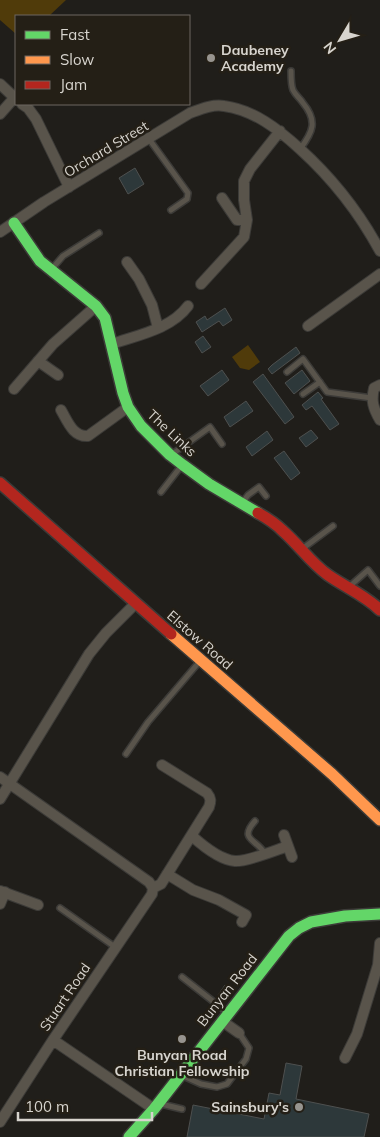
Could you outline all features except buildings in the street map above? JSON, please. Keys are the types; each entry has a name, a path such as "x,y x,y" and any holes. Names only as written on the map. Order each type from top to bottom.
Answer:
{"street":[{"path":"0,84 15,97"},
{"path":"0,114 15,102"},
{"path":"24,105 36,119 69,187"},
{"name":"Orchard Street","path":"0,232 69,187 190,113 206,107 222,106 244,110 280,131 300,149 325,173 340,191 359,216 380,251"},
{"path":"201,284 244,237 247,220 244,180 250,169 280,131"},
{"path":"222,198 237,220 247,220"},
{"name":"The Links","path":"14,223 35,255 50,270 96,306 105,318 123,393 128,407 141,426 182,465 209,484 273,522 285,532 311,561 328,575 372,602 380,610"},
{"path":"127,263 139,278 152,305 158,328"},
{"path":"308,326 380,274"},
{"path":"14,389 21,375 96,306"},
{"path":"112,344 174,321 188,306"},
{"path":"38,361 58,375"},
{"path":"380,385 374,388 372,398 375,412 380,420"},
{"path":"61,410 73,431 82,436 88,436 128,407"},
{"name":"Elstow Road","path":"0,483 332,774 380,820"},
{"path":"0,799 89,654 106,633 136,604"},
{"name":"Stuart Road","path":"0,1122 152,894 153,888 161,884 210,807 210,797 162,765"},
{"path":"0,777 149,882 153,888"},
{"path":"284,835 292,857"},
{"path":"192,836 203,846 224,858 236,862 288,846"},
{"path":"167,874 194,890 219,900 246,915 242,922"},
{"path":"0,904 2,891 38,905"},
{"name":"Bunyan Road","path":"129,1137 156,1106 289,936 311,922 380,914"},
{"path":"345,1058 357,1034 379,965 380,943"},
{"path":"225,1017 239,1033"},
{"path":"53,1040 156,1106"}],"lane":[{"path":"291,71 292,88 304,103 313,120 308,139 300,149"},
{"path":"149,139 188,194 187,199 171,210"},
{"path":"50,270 63,256 99,233"},
{"path":"287,372 303,359 327,392 372,398"},
{"path":"302,394 320,382"},
{"path":"170,455 210,427 222,444"},
{"path":"161,492 182,465"},
{"path":"241,504 248,495 259,487 266,496"},
{"path":"302,550 333,526"},
{"path":"348,588 368,570 380,586"},
{"path":"126,754 148,722 201,661"},
{"path":"255,821 250,827 248,834 250,838 262,847 265,854"},
{"path":"60,908 116,947"},
{"path":"182,977 225,1017"},
{"path":"180,1074 201,1084 217,1087 227,1084 246,1059 249,1048 239,1033"},
{"path":"156,1106 182,1109"}],"shaded area":[{"path":"0,0 66,0 50,15 15,15 15,33 0,20"},
{"path":"248,345 260,362 249,370 240,368 232,357"}],"traffic: fast":[{"path":"14,223 40,261 96,306 105,318 123,393 128,407 141,426 170,455 183,465 209,484 258,513"},
{"path":"129,1137 154,1109 289,936 311,922 345,916 380,914"}],"traffic: slow":[{"path":"171,634 332,774 380,820"}],"traffic: jam":[{"path":"0,483 171,634"},
{"path":"258,513 280,528 322,570 380,610"}],"place":[{"name":"Daubeney Academy","path":"211,58"},
{"name":"Bunyan Road Christian Fellowship","path":"182,1039"},
{"name":"Sainsbury's","path":"299,1107"}]}
